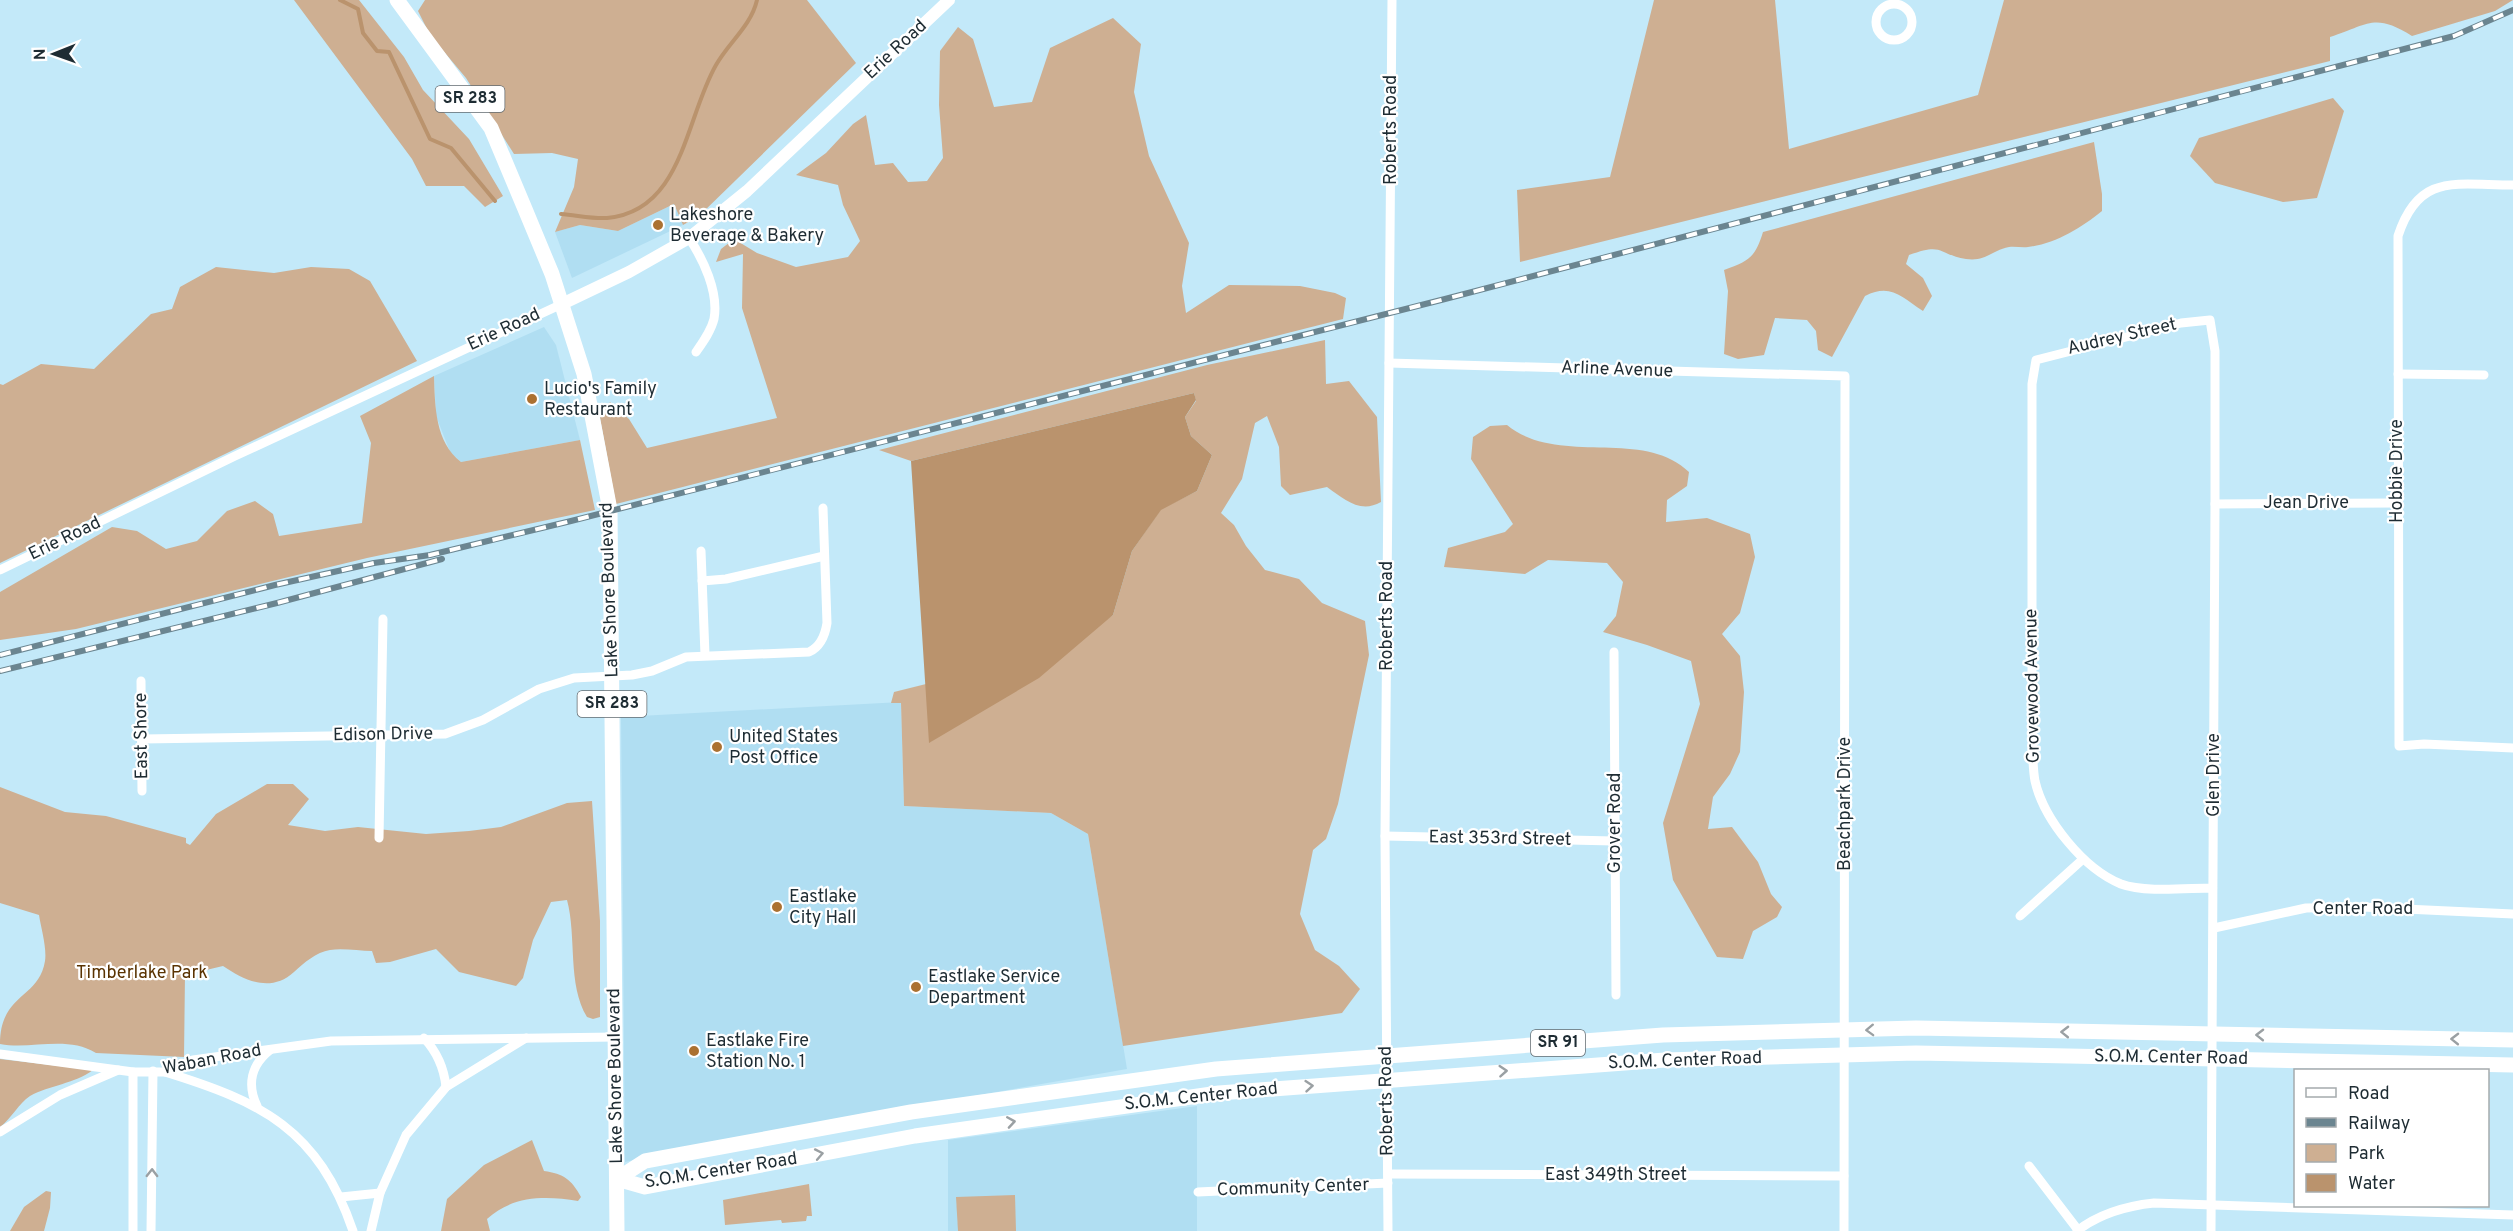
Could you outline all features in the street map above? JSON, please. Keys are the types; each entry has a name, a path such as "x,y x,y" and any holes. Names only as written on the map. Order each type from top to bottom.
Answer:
{"main road":[{"name":"Lake Shore Boulevard","path":"397,0 491,128 562,304 584,374 610,510 616,1231"},
{"name":"S.O.M. Center Road","path":"617,1179 645,1161 911,1112 1205,1070 1386,1055 1663,1035 1916,1028 2513,1040"},
{"name":"S.O.M. Center Road","path":"617,1179 645,1187 915,1136 1219,1093 1665,1060 1916,1053 2513,1065"}],"street":[{"name":"Erie Road","path":"0,570 235,456 629,272 689,238 747,191 949,0"},
{"name":"Roberts Road","path":"1388,1231 1385,837 1392,0"},
{"path":"1879,5 1904,6 1911,14 1912,26 1908,35 1896,40 1883,36 1878,29 1876,19 1879,5"},
{"name":"Hobbie Drive","path":"2513,185 2449,185 2430,190 2415,200 2405,213 2398,236 2397,503 2399,746 2424,744 2513,748"},
{"path":"689,238 699,252 713,296 714,319 706,338 696,352"},
{"name":"Audrey Street","path":"2036,360 2181,323 2210,320"},
{"name":"Glen Drive","path":"2210,320 2215,351 2211,1231"},
{"name":"Grovewood Avenue","path":"2036,360 2032,384 2032,730 2035,781 2050,816 2082,860 2122,884 2151,888 2213,888"},
{"name":"Arline Avenue","path":"1389,363 1845,376"},
{"path":"2398,374 2484,375"},
{"name":"Beachpark Drive","path":"1844,1231 1845,376"},
{"name":"Jean Drive","path":"2215,504 2397,503"},
{"path":"702,581 726,579 824,556 823,508"},
{"path":"701,551 705,655"},
{"name":"Edison Drive","path":"143,739 445,734 483,720 539,689 574,678 612,677 652,671 686,657 792,654 816,649 826,634 827,624 824,556"},
{"path":"379,838 382,618"},
{"name":"Grover Road","path":"1614,652 1616,995"},
{"name":"East Shore","path":"141,681 142,791"},
{"name":"East 353rd Street","path":"1385,837 1614,841"},
{"path":"2020,916 2082,860"},
{"name":"Center Road","path":"2214,928 2306,908 2362,907 2513,914"},
{"name":"Waban Road","path":"0,1054 133,1072 165,1072 193,1060 331,1041 616,1037"},
{"path":"424,1038 435,1052 444,1072 446,1087"},
{"path":"371,1231 380,1193 406,1135 446,1087 526,1038"},
{"path":"258,1108 250,1090 251,1080 261,1057 272,1049"},
{"path":"0,1132 60,1095 120,1069"},
{"path":"151,1231 153,1071"},
{"path":"133,1072 133,1231"},
{"path":"165,1072 222,1090 258,1108 292,1132 317,1158 341,1197 353,1231"},
{"path":"2029,1166 2078,1230 2094,1219 2130,1205 2211,1205 2513,1215"},
{"name":"East 349th Street","path":"1388,1178 1844,1176"},
{"name":"Community Center","path":"1198,1192 1388,1178"},
{"path":"341,1197 380,1193"}],"shaded area":[{"path":"674,204 683,225 572,278 555,232 580,225 618,231"},
{"path":"544,327 556,345 580,440 461,462 450,452 436,416 434,376"},
{"path":"901,702 904,806 1051,813 1088,834 1127,1069 776,1131 625,1162 621,717"},
{"path":"1197,1106 1197,1231 948,1231 948,1140"}],"green space":[{"path":"294,0 359,0 404,57 423,90 469,139 503,196 485,207 464,186 426,186 412,159"},
{"path":"425,0 807,0 856,63 699,216 683,225 674,204 618,231 580,225 555,232 574,187 578,159 552,153 514,154 466,78 430,35 418,11"},
{"path":"1654,0 1775,0 1789,149 1978,95 2004,0 2513,0 2495,11 2412,36 2388,24 2363,25 2330,37 2330,61 1520,262 1517,190 1610,177"},
{"path":"1113,18 1141,44 1134,92 1149,156 1189,243 1182,286 1186,313 1229,285 1300,286 1335,293 1346,298 1343,319 616,504 600,418 610,402 629,419 647,448 777,418 742,308 743,254 716,262 721,249 734,239 757,253 796,267 848,257 860,241 843,205 838,185 796,175 826,153 853,124 866,115 875,165 893,163 908,182 927,181 943,158 939,105 940,51 958,27 973,39 994,107 1032,102 1050,48"},
{"path":"2333,98 2344,111 2317,198 2283,202 2215,183 2190,156 2199,138"},
{"path":"2094,142 2102,194 2102,211 2076,229 2048,243 2003,248 1979,259 1957,257 1935,249 1909,255 1906,264 1923,278 1932,296 1923,311 1896,293 1889,291 1874,292 1865,296 1832,357 1818,350 1816,331 1807,320 1775,318 1764,355 1738,359 1724,354 1728,291 1724,270 1750,257 1757,248 1763,232"},
{"path":"216,267 274,273 311,267 349,269 370,281 417,361 0,563 0,384 3,385 41,364 94,369 151,314 172,309 180,287"},
{"path":"1325,340 1326,384 1349,381 1377,417 1381,502 1359,506 1352,504 1327,487 1290,495 1281,486 1279,447 1267,416 1255,423 1242,479 1221,513 1234,525 1246,546 1265,570 1299,579 1322,603 1365,621 1369,655 1338,804 1326,839 1313,850 1300,914 1315,950 1339,966 1360,989 1342,1013 1123,1046 1088,834 1051,813 904,806 901,703 891,703 894,692 926,684 930,742 1113,615 1132,551 1161,509 1197,491 1212,455 1191,436 1185,417 1196,401 1194,393 911,461 879,450 1207,365"},
{"path":"434,376 436,411 441,434 452,454 461,462 580,440 595,510 367,558 76,629 0,640 0,592 112,527 137,531 166,549 197,541 227,511 255,501 273,514 279,536 362,523 371,443 360,416"},
{"path":"1507,425 1528,437 1550,444 1625,448 1670,459 1689,472 1687,486 1667,500 1666,522 1707,518 1750,534 1755,557 1740,613 1722,634 1740,656 1744,692 1740,752 1730,774 1713,797 1708,829 1732,827 1758,862 1771,894 1782,907 1777,917 1753,931 1743,959 1717,957 1673,880 1663,823 1700,704 1691,661 1603,632 1616,616 1623,582 1607,563 1548,560 1525,574 1444,567 1448,548 1505,532 1513,524 1471,459 1473,437 1490,426"},
{"name":"Timberlake Park","path":"267,784 293,784 309,799 288,825 325,831 358,827 426,834 469,831 501,827 567,803 592,801 600,921 600,1017 593,1019 587,1017 577,990 567,900 551,902 533,940 523,978 516,986 459,972 436,949 390,962 376,963 372,951 330,950 315,955 294,972 276,982 249,980 223,966 185,975 184,1057 96,1053 85,1048 61,1044 0,1044 6,1015 41,973 45,961 45,944 39,915 0,903 0,787 65,812 106,816 186,838 186,843 190,845 216,814"},
{"path":"0,1059 93,1070 86,1075 30,1096 0,1127"},
{"path":"532,1140 544,1171 562,1176 570,1182 581,1197 578,1201 542,1198 519,1201 497,1211 487,1219 490,1231 441,1231 447,1199 484,1165"},
{"path":"809,1184 812,1216 807,1216 806,1221 782,1223 781,1220 725,1225 723,1200"},
{"path":"46,1191 51,1192 50,1208 44,1231 10,1231 24,1207"},
{"path":"1015,1195 1016,1231 958,1231 956,1197"}],"water":[{"path":"1194,393 1196,400 1185,417 1191,436 1212,455 1197,491 1161,510 1132,551 1113,615 1039,678 929,743 911,461"}],"waterway":[{"path":"340,0 358,9 363,33 377,51 389,52 430,139 451,148 495,201"},
{"path":"561,214 607,218 632,212 652,199 667,181 678,159 716,65 745,26 757,0"}],"railway":[{"path":"0,655 275,585 374,563 430,555 571,521 1445,299 2454,36 2513,10"},
{"path":"0,671 277,603 442,559"}],"place":[{"name":"Lakeshore Beverage & Bakery","path":"658,225"},
{"name":"Lucio's Family Restaurant","path":"532,399"},
{"name":"United States Post Office","path":"717,747"},
{"name":"Eastlake City Hall","path":"777,907"},
{"name":"Eastlake Service Department","path":"916,987"},
{"name":"Eastlake Fire Station No. 1","path":"694,1051"}]}
